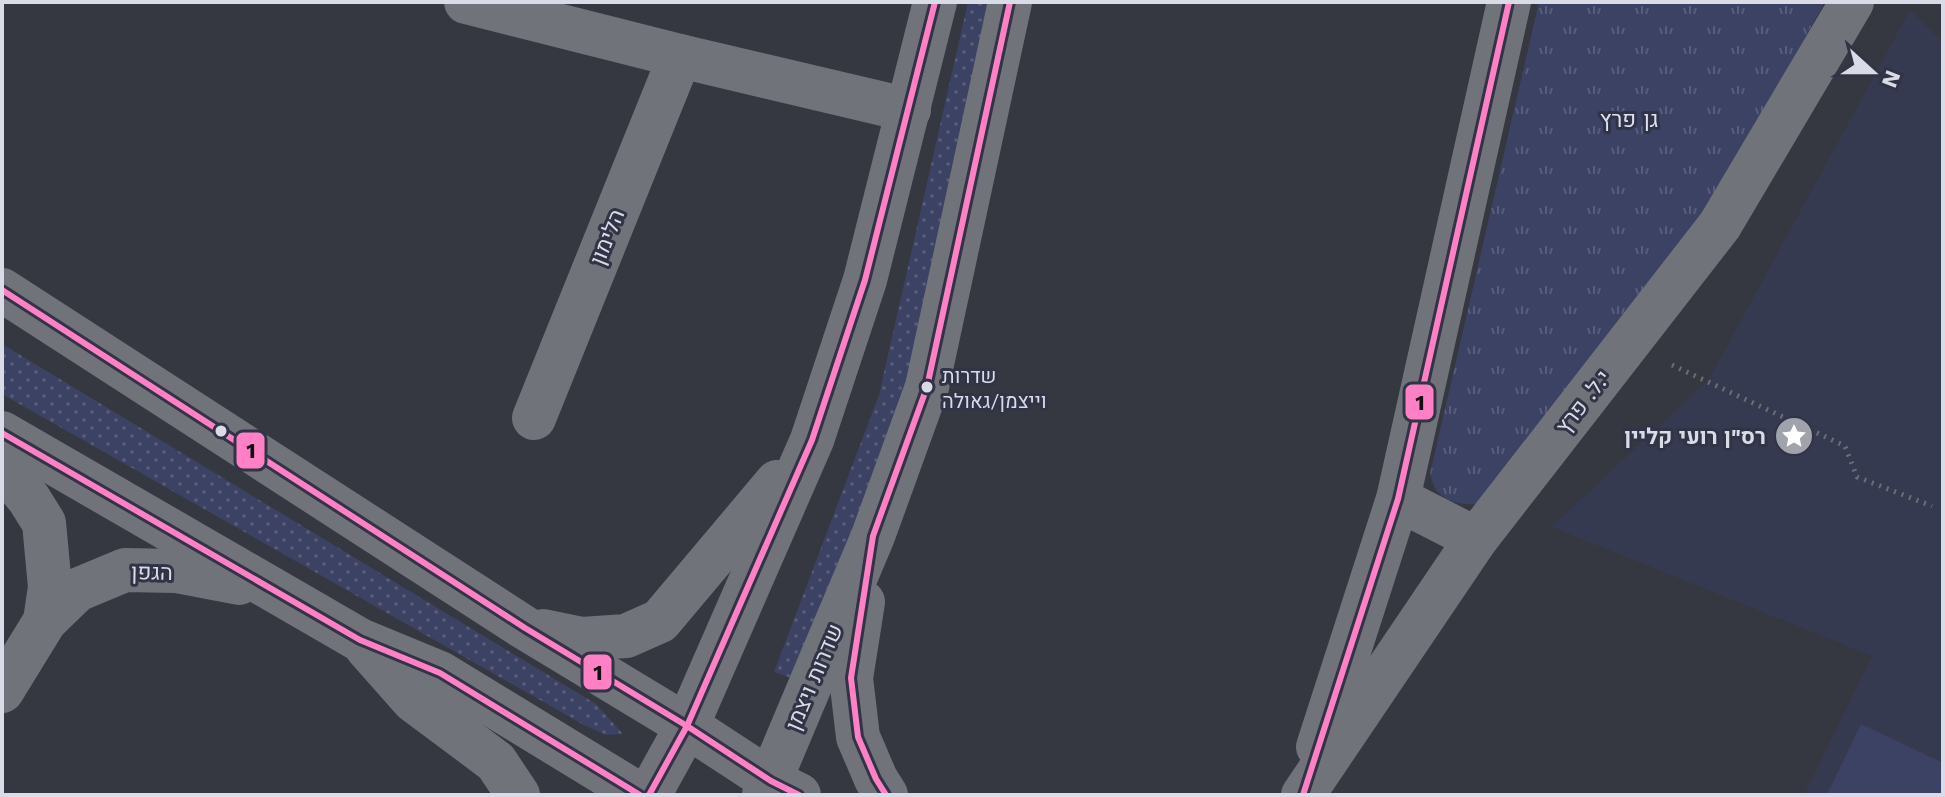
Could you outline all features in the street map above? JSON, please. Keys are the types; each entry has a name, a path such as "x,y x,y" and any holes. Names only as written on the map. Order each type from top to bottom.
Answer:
{"street":[{"path":"466,2 596,18 680,56 909,110"},
{"path":"649,795 687,726 812,440 865,280 935,2"},
{"name":"שדרות ויצמן","path":"778,790 927,387 1010,2"},
{"name":"י.ל. פרץ","path":"1303,795 1398,499 1509,2"},
{"name":"י.ל. פרץ","path":"1303,795 1476,539 1720,225 1852,2"},
{"name":"הלימון","path":"534,418 680,56"},
{"path":"2,290 525,628 687,726 778,790"},
{"path":"2,433 360,640 440,673 640,795"},
{"path":"525,628 582,639 626,636 660,621 812,440"},
{"name":"הגפן","path":"2,466 44,523 50,587 45,621"},
{"path":"1398,499 1476,539"},
{"path":"873,536 851,678 858,737 886,795"},
{"name":"הגפן","path":"2,691 45,621 77,590 125,570 176,571 274,590"},
{"path":"360,640 413,700 496,762 518,795"}],"path":[{"path":"1627,345 1845,446 1857,477 1932,506"}],"shaded area":[{"path":"1910,10 1943,42 1943,795 1804,795 1872,656 1552,527 1709,379"}],"green space":[{"path":"968,2 989,2 897,425 794,679 774,672 879,395"},
{"name":"גן פרץ","path":"1539,2 1825,2 1706,213 1488,503 1462,504 1443,497 1434,486 1430,474"},
{"path":"2,344 596,704 623,734 606,735 584,725 2,394"},
{"path":"1861,724 1943,763 1943,795 1827,795"}],"transit line":[{"name":"1","path":"649,795 687,726 812,440 865,280 935,2"},
{"name":"1","path":"886,795 858,737 851,678 873,536 927,387 1010,2"},
{"name":"1","path":"1303,795 1398,499 1509,2"},
{"name":"1","path":"2,290 525,628 771,781 799,795"},
{"name":"1","path":"2,433 360,640 440,673 640,795"}],"place":[{"name":"שדרות וייצמן/גאולה","path":"927,387"},
{"name":"רס\"ן רועי קליין","path":"1794,436"}]}
